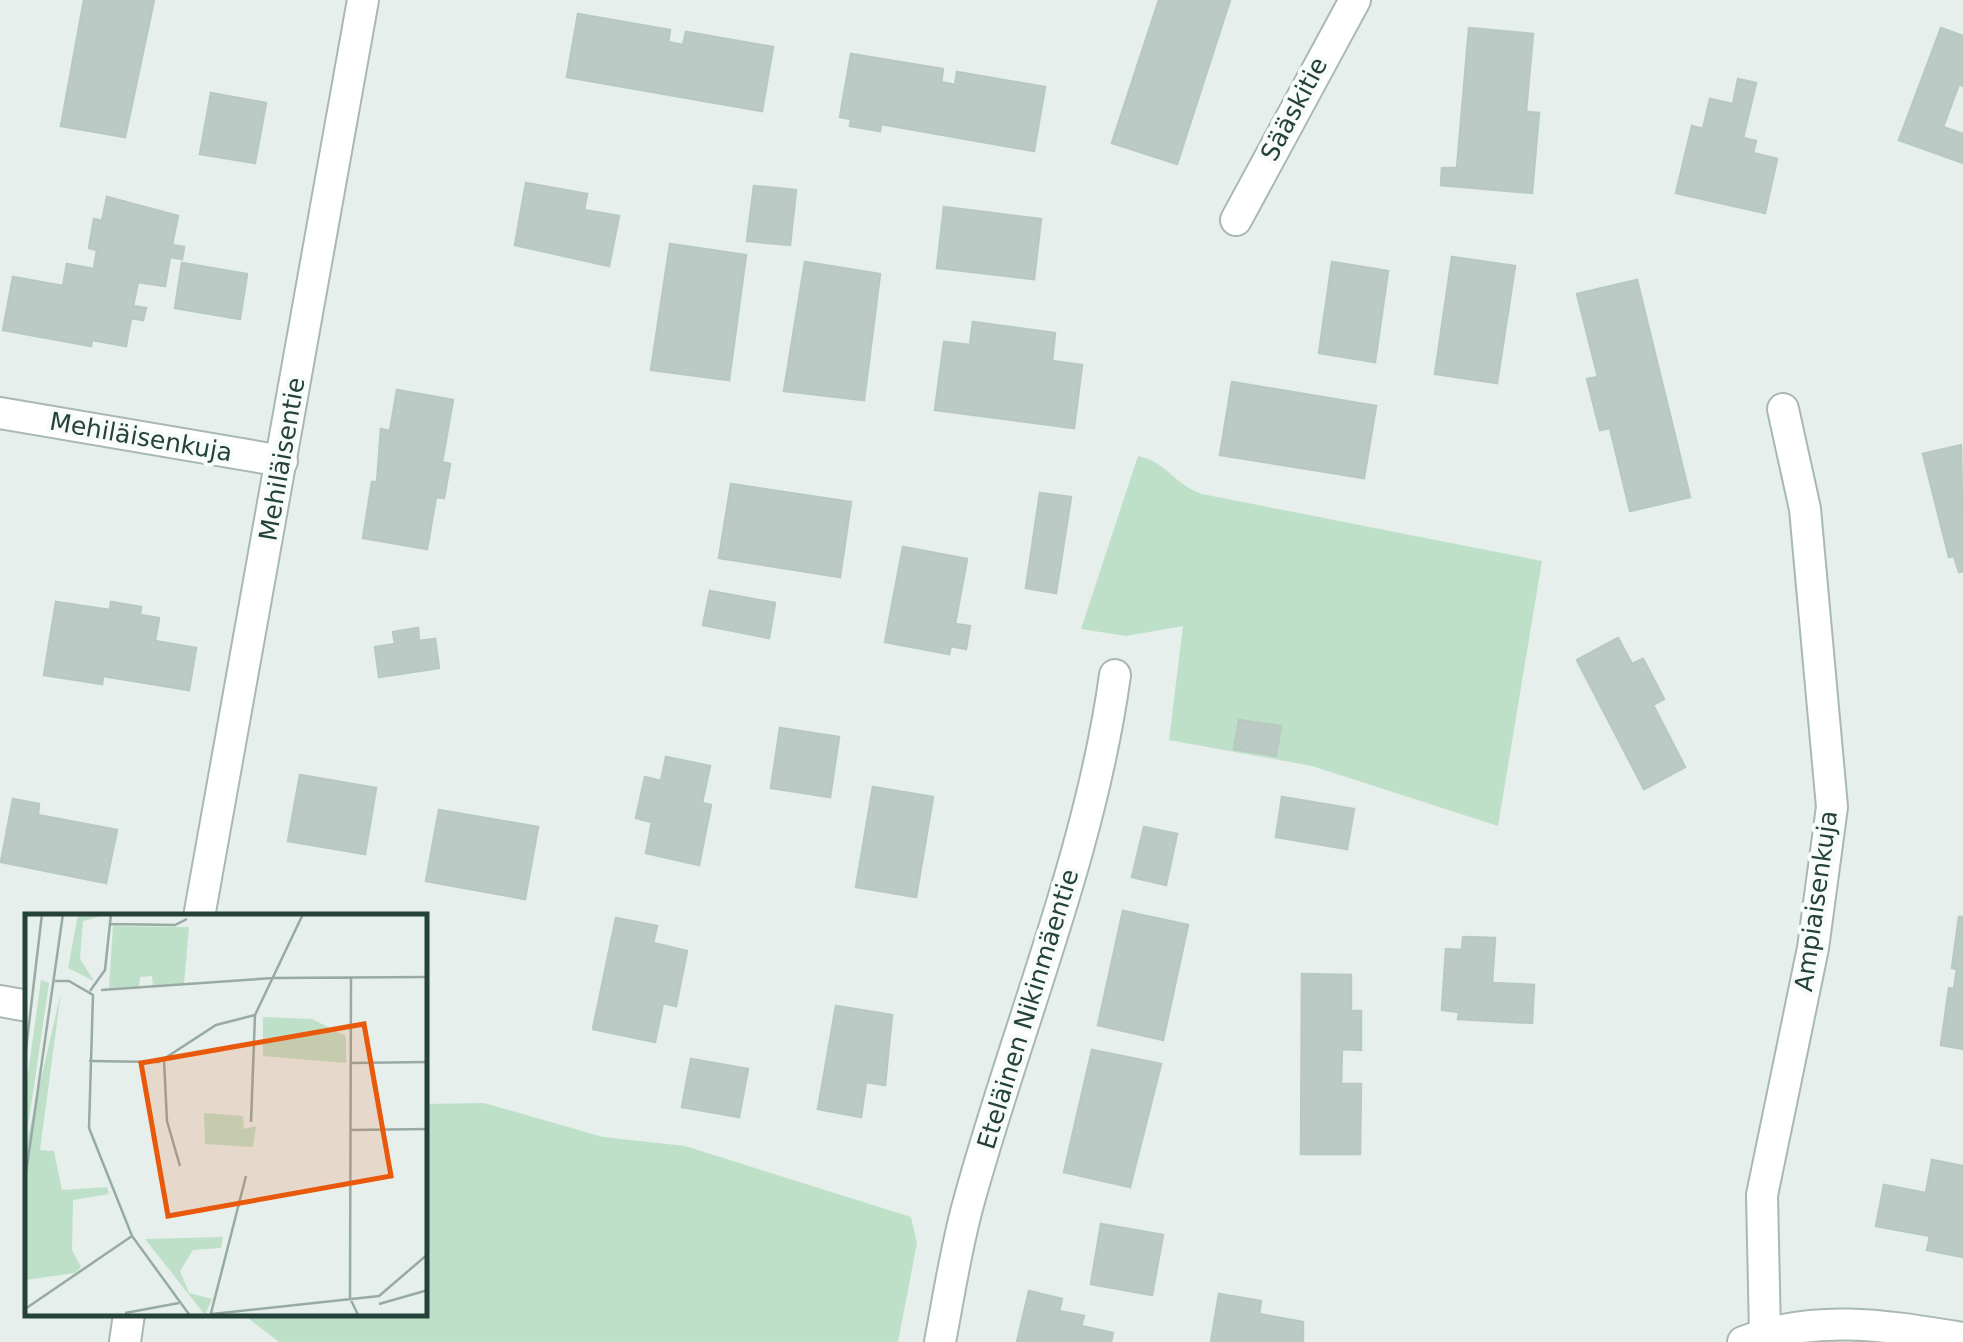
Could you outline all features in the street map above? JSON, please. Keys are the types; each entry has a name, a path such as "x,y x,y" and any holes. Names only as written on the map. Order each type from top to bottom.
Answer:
{"street":[{"name":"Mehiläisentie","path":"200,914 364,0"},
{"name":"Sääskitie","path":"1236,220 1355,0"},
{"name":"Ampiaisenkuja","path":"1754,1338 1762,1195 1812,948 1832,807 1805,509 1783,409"},
{"name":"Mehiläisenkuja","path":"0,414 282,461"},
{"name":"Eteläinen Nikinmäentie","path":"940,1342 968,1204 1072,868 1108,724 1115,675"},
{"path":"0,1001 25,1005"},
{"path":"125,1342 129,1317"},
{"path":"1754,1338 1862,1322 1963,1338"}],"green space":[{"path":"1138,456 1156,463 1202,494 1542,561 1498,826 1312,766 1169,740 1183,626 1126,636 1081,629"},
{"path":"484,1103 603,1137 685,1146 911,1217 917,1243 898,1342 279,1342 247,1317 428,1317 428,1104"}],"building":[{"path":"84,0 154,0 125,137 61,126"},
{"path":"1159,0 1230,0 1177,164 1112,143"},
{"path":"578,14 670,30 668,42 683,45 686,32 773,47 762,111 567,77"},
{"path":"1469,28 1533,34 1526,112 1539,113 1532,193 1441,185 1442,168 1457,168"},
{"path":"1941,28 1963,36 1963,86 1959,84 1943,127 1963,134 1963,163 1899,140"},
{"path":"851,54 943,69 941,82 955,85 957,72 1045,87 1034,151 881,124 880,131 850,126 851,119 840,117"},
{"path":"1738,79 1756,83 1743,138 1756,141 1753,153 1777,159 1765,213 1676,193 1692,126 1703,129 1710,99 1733,104"},
{"path":"211,93 266,103 255,163 200,154"},
{"path":"526,183 587,194 584,210 619,216 609,266 515,245"},
{"path":"754,186 796,190 790,245 747,241"},
{"path":"107,197 178,216 172,245 184,247 182,259 170,257 165,286 138,282 133,306 146,308 143,320 131,318 126,346 92,340 91,346 3,330 13,277 63,286 67,264 94,269 97,250 89,248 94,219 102,221"},
{"path":"944,207 1041,219 1034,279 937,268"},
{"path":"670,244 746,255 729,380 651,370"},
{"path":"1452,257 1515,266 1497,383 1435,374"},
{"path":"805,262 880,274 864,400 784,391"},
{"path":"1332,262 1388,271 1375,362 1319,353"},
{"path":"182,263 247,274 240,319 175,308"},
{"path":"1637,280 1690,497 1630,511 1610,428 1600,430 1587,379 1598,377 1577,294"},
{"path":"973,322 1055,333 1052,361 1082,365 1074,428 935,410 944,342 970,345"},
{"path":"1232,382 1376,406 1364,478 1220,455"},
{"path":"397,390 453,400 442,462 450,464 444,498 436,497 427,549 363,538 372,482 377,482 381,429 390,431"},
{"path":"1961,445 1963,571 1959,572 1954,556 1949,557 1923,454"},
{"path":"731,484 851,502 840,577 719,558"},
{"path":"1040,493 1071,497 1056,593 1026,588"},
{"path":"903,547 967,559 955,624 970,626 966,649 951,646 949,654 885,642"},
{"path":"710,591 775,603 769,638 703,625"},
{"path":"56,602 110,610 111,602 141,607 140,615 159,618 155,641 196,648 189,690 103,676 102,684 44,675"},
{"path":"418,628 419,641 435,639 439,668 379,677 375,647 395,644 393,632"},
{"path":"1618,638 1632,664 1643,659 1664,699 1653,705 1685,767 1644,789 1577,660"},
{"path":"1239,720 1281,726 1276,756 1234,749"},
{"path":"780,728 839,737 830,797 771,788"},
{"path":"666,757 710,766 702,803 711,805 699,865 646,853 652,822 636,818 645,777 661,781"},
{"path":"300,775 376,788 365,854 288,841"},
{"path":"873,787 933,797 916,897 856,887"},
{"path":"1282,797 1354,809 1347,849 1276,837"},
{"path":"13,799 39,804 38,815 117,830 106,883 1,862"},
{"path":"439,810 538,827 525,899 426,881"},
{"path":"1144,827 1177,834 1166,885 1132,877"},
{"path":"1123,911 1188,925 1163,1040 1098,1025"},
{"path":"1959,917 1963,917 1963,1049 1941,1045 1949,988 1954,989 1957,969 1952,968"},
{"path":"616,918 657,926 653,943 687,951 676,1006 663,1003 655,1042 593,1029"},
{"path":"1463,937 1495,938 1492,983 1534,985 1532,1023 1458,1019 1459,1012 1442,1010 1446,949 1462,950"},
{"path":"1302,974 1351,975 1351,1011 1361,1011 1361,1050 1342,1049 1341,1084 1361,1084 1360,1154 1301,1154"},
{"path":"836,1006 892,1015 885,1085 866,1082 861,1117 818,1109"},
{"path":"1092,1050 1161,1064 1130,1187 1064,1172"},
{"path":"691,1059 748,1069 739,1117 682,1107"},
{"path":"1932,1160 1963,1166 1963,1257 1927,1250 1930,1236 1876,1226 1884,1185 1926,1193"},
{"path":"1101,1224 1163,1235 1152,1295 1091,1284"},
{"path":"1029,1291 1062,1299 1059,1311 1084,1316 1081,1326 1113,1333 1111,1342 1017,1342"},
{"path":"1219,1294 1261,1301 1259,1314 1303,1322 1303,1342 1211,1342"}]}
